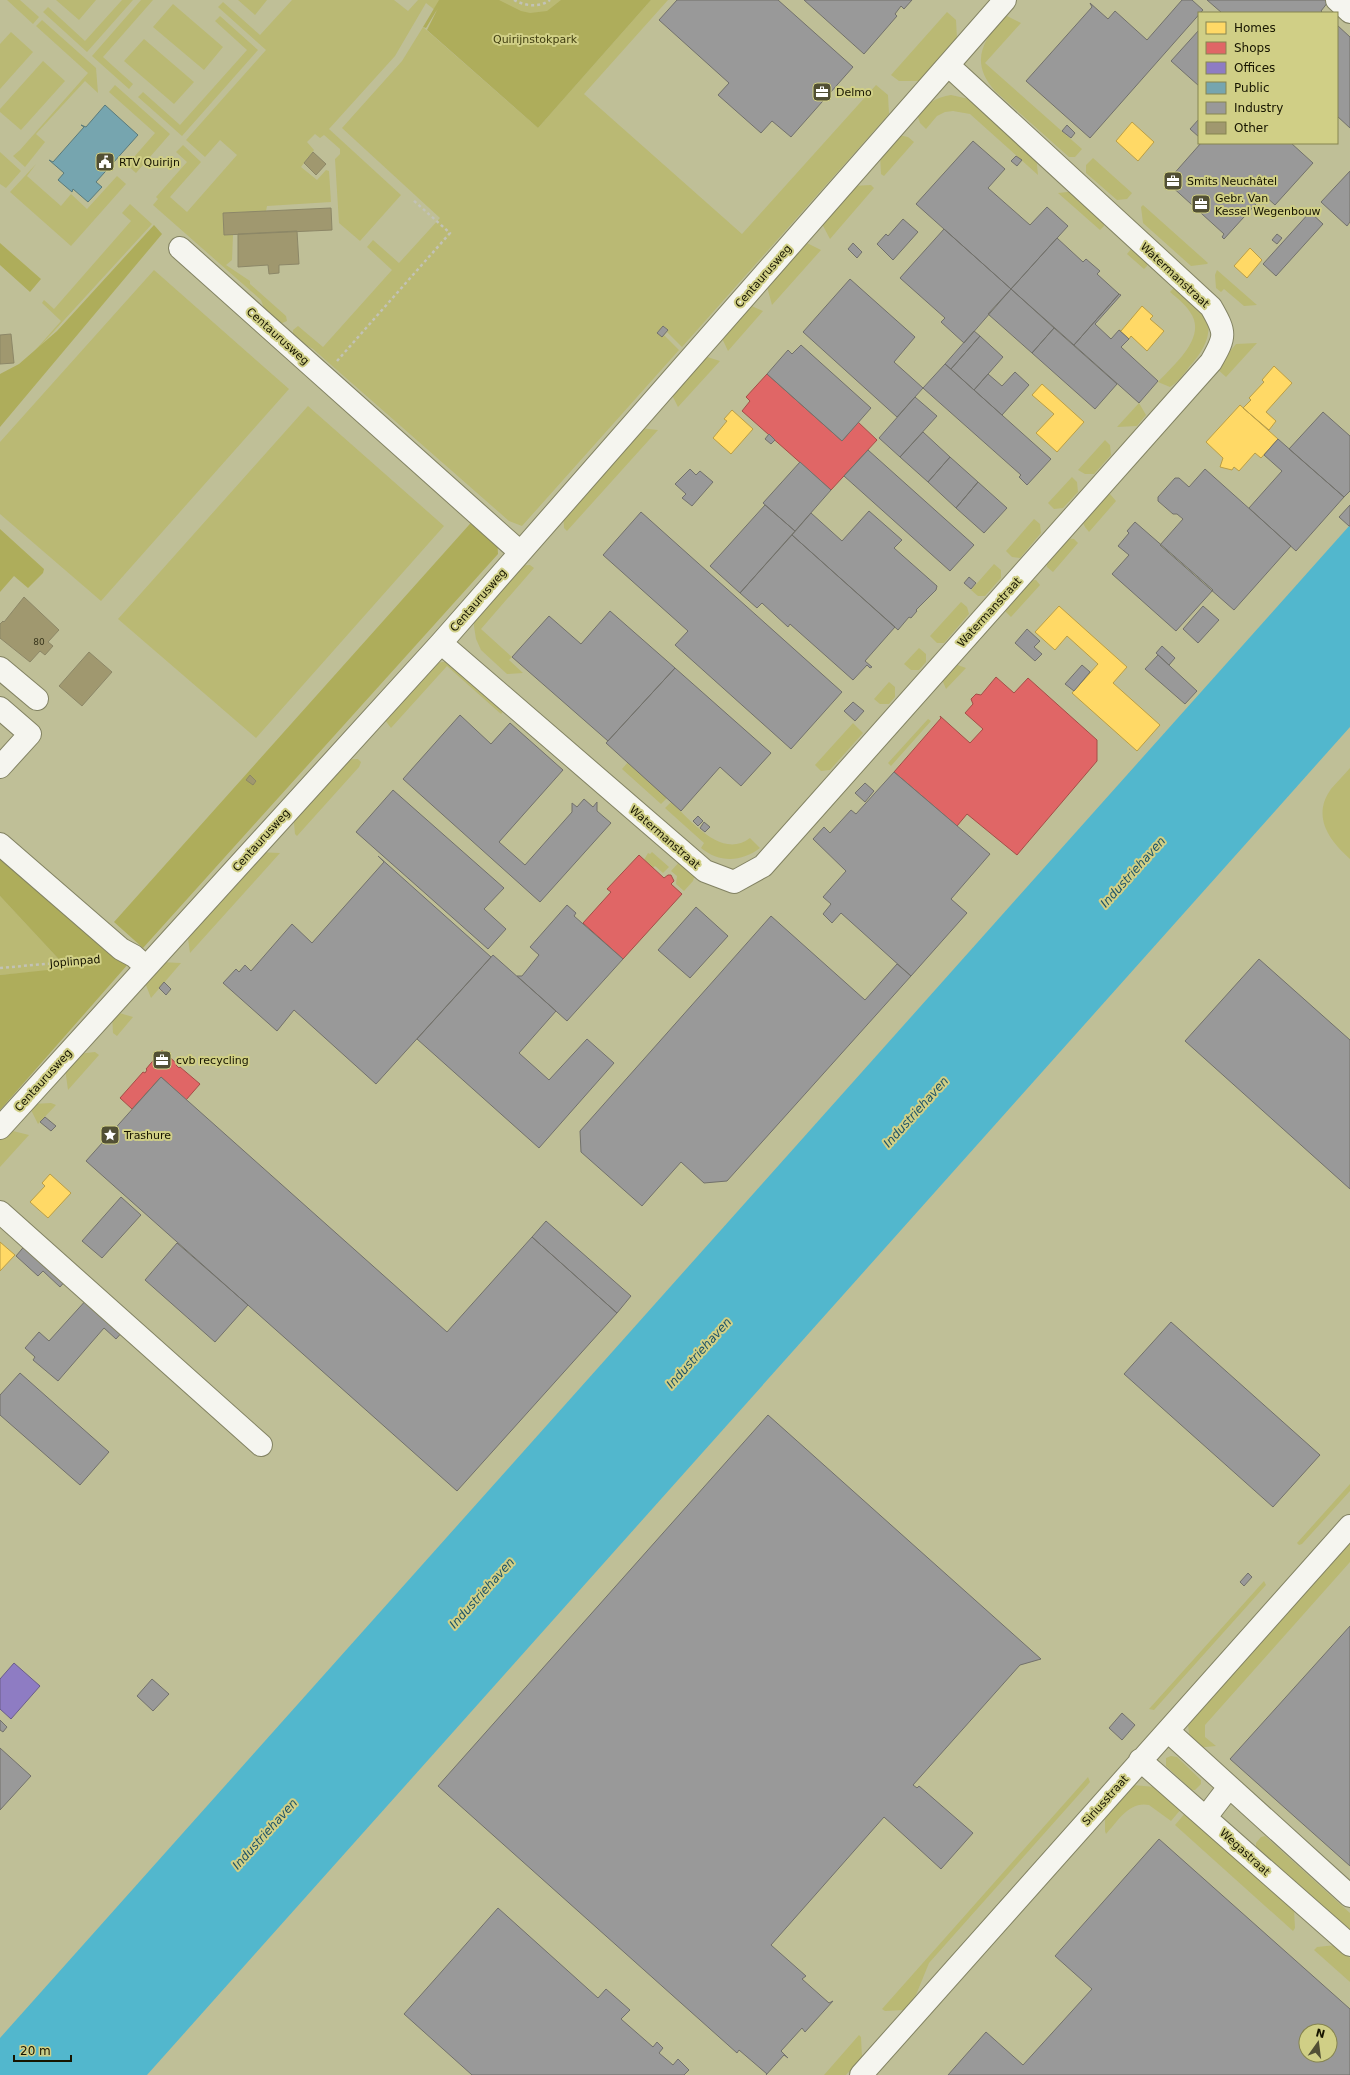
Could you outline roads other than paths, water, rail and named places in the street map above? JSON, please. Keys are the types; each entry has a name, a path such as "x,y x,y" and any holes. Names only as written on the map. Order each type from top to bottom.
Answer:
{"street":[{"name":"Centaurusweg","path":"0,1128 140,961 441,643 1006,0"},
{"path":"1337,0 1350,12"},
{"name":"Watermanstraat","path":"441,643 705,871 734,882 763,866 1211,362 1222,342 1222,326 1211,307 948,65"},
{"name":"Centaurusweg","path":"180,248 520,552"},
{"path":"0,668 36,699"},
{"path":"0,708 30,734 0,767"},
{"path":"0,844 121,949 140,961"},
{"path":"0,1212 261,1445"},
{"name":"Siriusstraat","path":"861,2075 1350,1526"},
{"path":"1168,1731 1350,1896"},
{"name":"Wegastraat","path":"1140,1760 1350,1945"},
{"path":"1206,1817 1229,1787"}],"water":[{"name":"Industriehaven","path":"1350,525 1350,727 147,2075 0,2075 0,2038"}],"place":[{"name":"Delmo","path":"822,92"},
{"name":"RTV Quirijn","path":"105,162"},
{"name":"Smits Neuchâtel","path":"1173,181"},
{"name":"Gebr. Van Kessel Wegenbouw","path":"1201,204"},
{"name":"cvb recycling","path":"162,1060"},
{"name":"Trashure","path":"110,1135"}],"park label":[{"name":"Quirijnstokpark","path":"535,39"}]}
